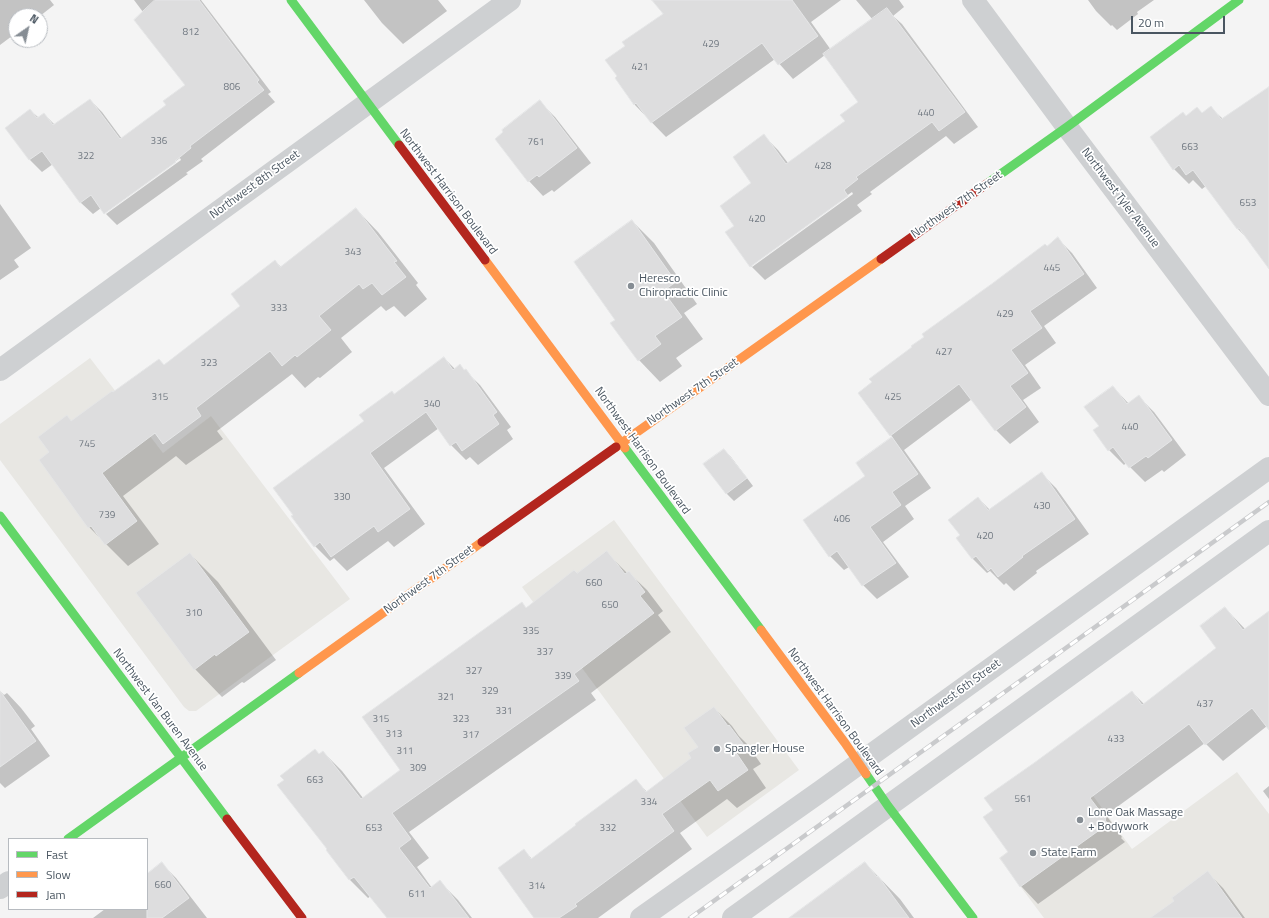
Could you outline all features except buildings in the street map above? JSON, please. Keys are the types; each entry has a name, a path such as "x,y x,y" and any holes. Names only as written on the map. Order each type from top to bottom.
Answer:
{"main road":[{"name":"Northwest Harrison Boulevard","path":"291,0 859,764 888,806 973,918"},
{"name":"Northwest 7th Street","path":"69,838 621,443 1067,127 1239,0"},
{"name":"Northwest Van Buren Avenue","path":"0,516 302,918"}],"street":[{"name":"Northwest 8th Street","path":"0,370 510,0"},
{"name":"Northwest Tyler Avenue","path":"974,0 1067,127 1269,395"},
{"name":"Northwest 6th Street","path":"641,918 859,764 1269,468"},
{"path":"733,918 1269,530"}],"shaded area":[{"path":"90,358 163,453 211,416 350,599 196,711 189,711 184,707 0,460 0,424"},
{"path":"614,520 799,770 707,837 522,587"},
{"path":"1237,772 1269,814 1269,918 1044,918 999,858 1091,793 1132,849"}],"railway":[{"path":"690,918 1269,502"}],"traffic: fast":[{"path":"291,0 399,145"},
{"path":"988,183 1067,127 1239,0"},
{"path":"625,448 761,630"},
{"path":"0,516 227,819"},
{"path":"69,838 299,673"},
{"path":"866,774 888,806 973,918"}],"traffic: slow":[{"path":"616,447 881,259"},
{"path":"485,260 625,448"},
{"path":"299,673 482,542"},
{"path":"761,630 845,743 866,774"}],"traffic: jam":[{"path":"399,145 485,260"},
{"path":"881,259 988,183"},
{"path":"482,542 616,447"},
{"path":"227,819 302,918"}],"place":[{"name":"Heresco Chiropractic Clinic","path":"631,286"},
{"name":"Spangler House","path":"717,749"},
{"name":"Lone Oak Massage + Bodywork","path":"1080,820"},
{"name":"State Farm","path":"1033,853"}]}
